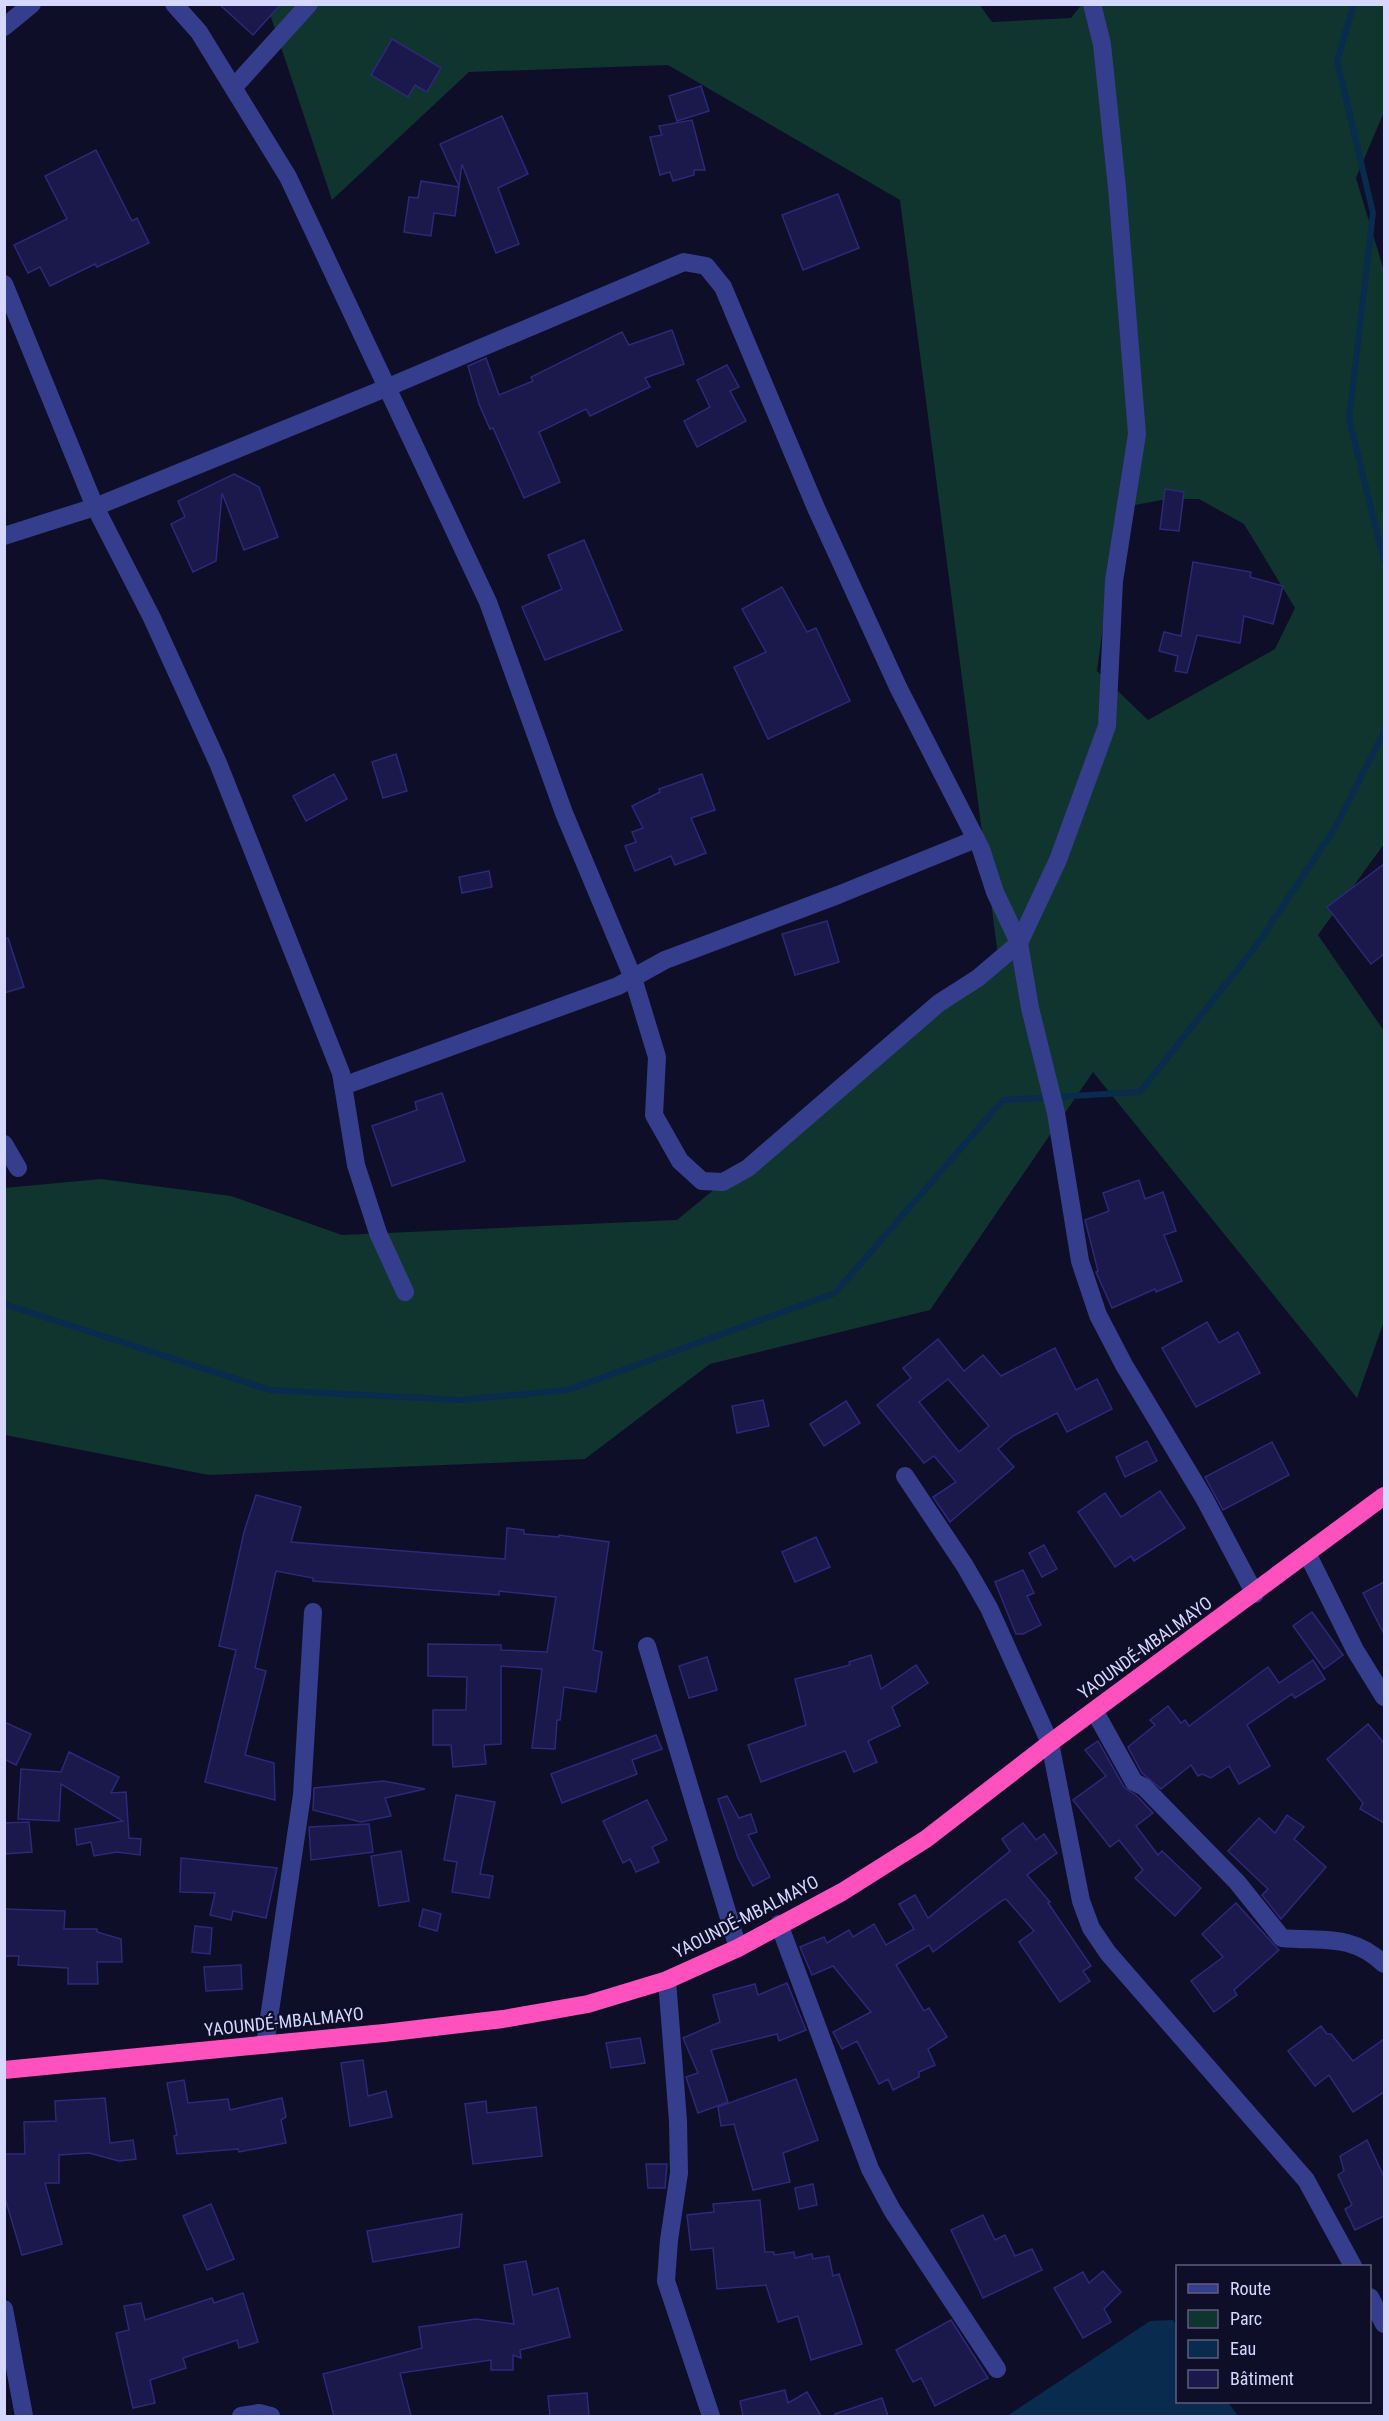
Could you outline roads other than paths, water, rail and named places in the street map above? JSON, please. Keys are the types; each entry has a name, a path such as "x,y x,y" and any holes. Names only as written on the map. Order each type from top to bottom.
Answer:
{"highway":[{"name":"YAOUNDÉ-MBALMAYO","path":"4,2070 502,2019 588,2004 667,1980 738,1948 842,1892 926,1839 1050,1743 1255,1594 1384,1496"}],"street":[{"path":"4,27 32,4"},
{"path":"174,4 199,32 288,177 488,602 564,813 633,978 657,1057 654,1115 680,1161 702,1181 723,1182 748,1168 939,1003 978,978 1019,943 1058,860 1107,726 1114,581 1137,434 1117,188 1102,44 1092,4"},
{"path":"234,87 309,4"},
{"path":"4,536 95,507 387,388 684,262 706,266 723,287 816,507 898,687 976,839 995,892 1019,943 1030,1008 1056,1113 1080,1261 1098,1315 1124,1365 1204,1498 1255,1594"},
{"path":"4,284 95,507 152,618 219,763 341,1073 356,1165 378,1233 405,1292"},
{"path":"343,1086 633,978 665,960 838,895 976,839"},
{"path":"4,1144 18,1168"},
{"path":"905,1476 965,1566 989,1608 1050,1743 1072,1864 1091,1928 1108,1953 1306,2180 1352,2265"},
{"path":"1307,1553 1355,1650 1384,1697"},
{"path":"265,2045 302,1795 313,1612"},
{"path":"647,1646 738,1948"},
{"path":"1095,1712 1134,1782 1144,1787 1237,1882 1282,1938 1354,1943 1384,1964"},
{"path":"779,1924 870,2169 892,2210 997,2369"},
{"path":"667,1980 678,2121 679,2173 669,2240 666,2281 711,2416"},
{"path":"1371,2299 1384,2324"},
{"path":"4,2309 24,2416"},
{"path":"241,2416 259,2413 271,2416"}],"water":[{"path":"1173,2320 1176,2324 1176,2403 1229,2403 1238,2416 1007,2416 1150,2321"}],"waterway":[{"path":"1354,4 1337,61 1373,213 1349,419 1384,561"},
{"path":"4,1304 270,1390 460,1400 568,1390 835,1293 1003,1100 1140,1092 1256,946 1335,828 1384,732"}]}
